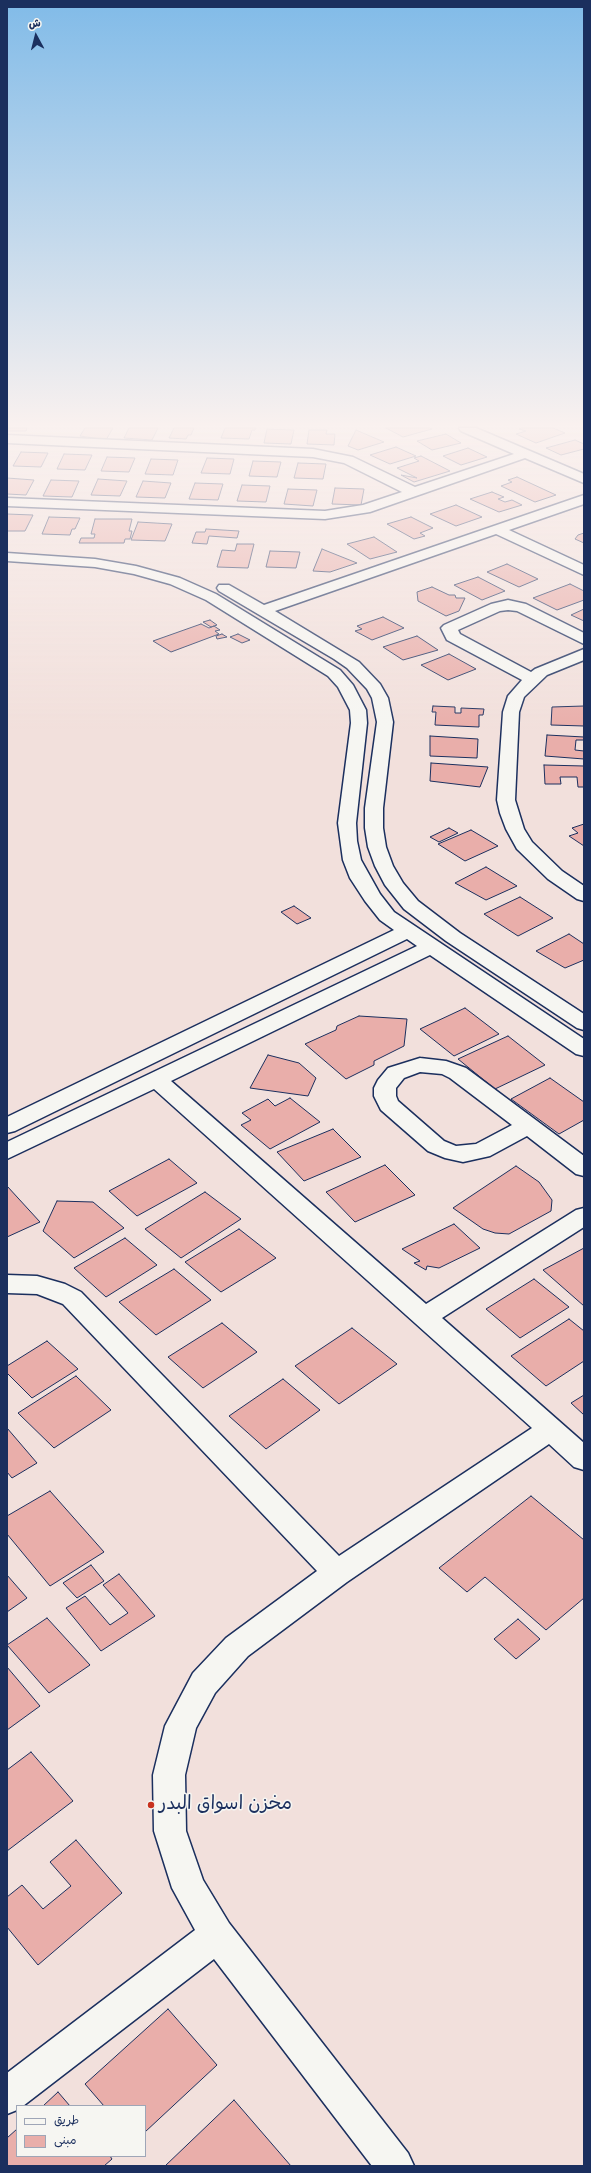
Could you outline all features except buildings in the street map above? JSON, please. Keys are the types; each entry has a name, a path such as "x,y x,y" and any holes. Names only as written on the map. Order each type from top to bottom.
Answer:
{"street":[{"path":"271,614 509,529"},
{"path":"503,532 512,529"},
{"path":"503,532 584,571"},
{"path":"7,547 116,566 175,581 211,597 310,656 334,673 345,685 358,710 359,723 348,823 348,841 352,860 360,878 372,897 387,916 430,947 581,1043"},
{"path":"7,557 42,554 110,554 167,565 205,579 271,614 353,665 374,687 384,711 385,722 374,808 374,828 377,847 384,866 395,885 411,904 432,922 584,1023"},
{"path":"532,679 453,637 449,628 496,607 508,605 520,607 584,639"},
{"path":"310,656 329,649"},
{"path":"584,654 541,672 516,696 512,706 506,786 508,813 521,839 538,860 554,875 584,895"},
{"path":"7,1126 408,931"},
{"path":"7,1151 430,947"},
{"path":"528,1126 482,1152 463,1154 454,1153 436,1146 389,1105 385,1096 385,1088 393,1076 407,1068 433,1066 446,1068 458,1073 584,1168"},
{"path":"156,1079 340,1240 584,1459"},
{"path":"424,1317 584,1216"},
{"path":"7,1284 37,1285 56,1290 72,1298 337,1573"},
{"path":"395,2166 217,1935 189,1888 170,1831 169,1775 180,1726 204,1683 237,1647 337,1573 550,1430"},
{"path":"7,2096 217,1935"}],"place":[{"name":"مخزن اسواق البدر","path":"151,1805"}]}
